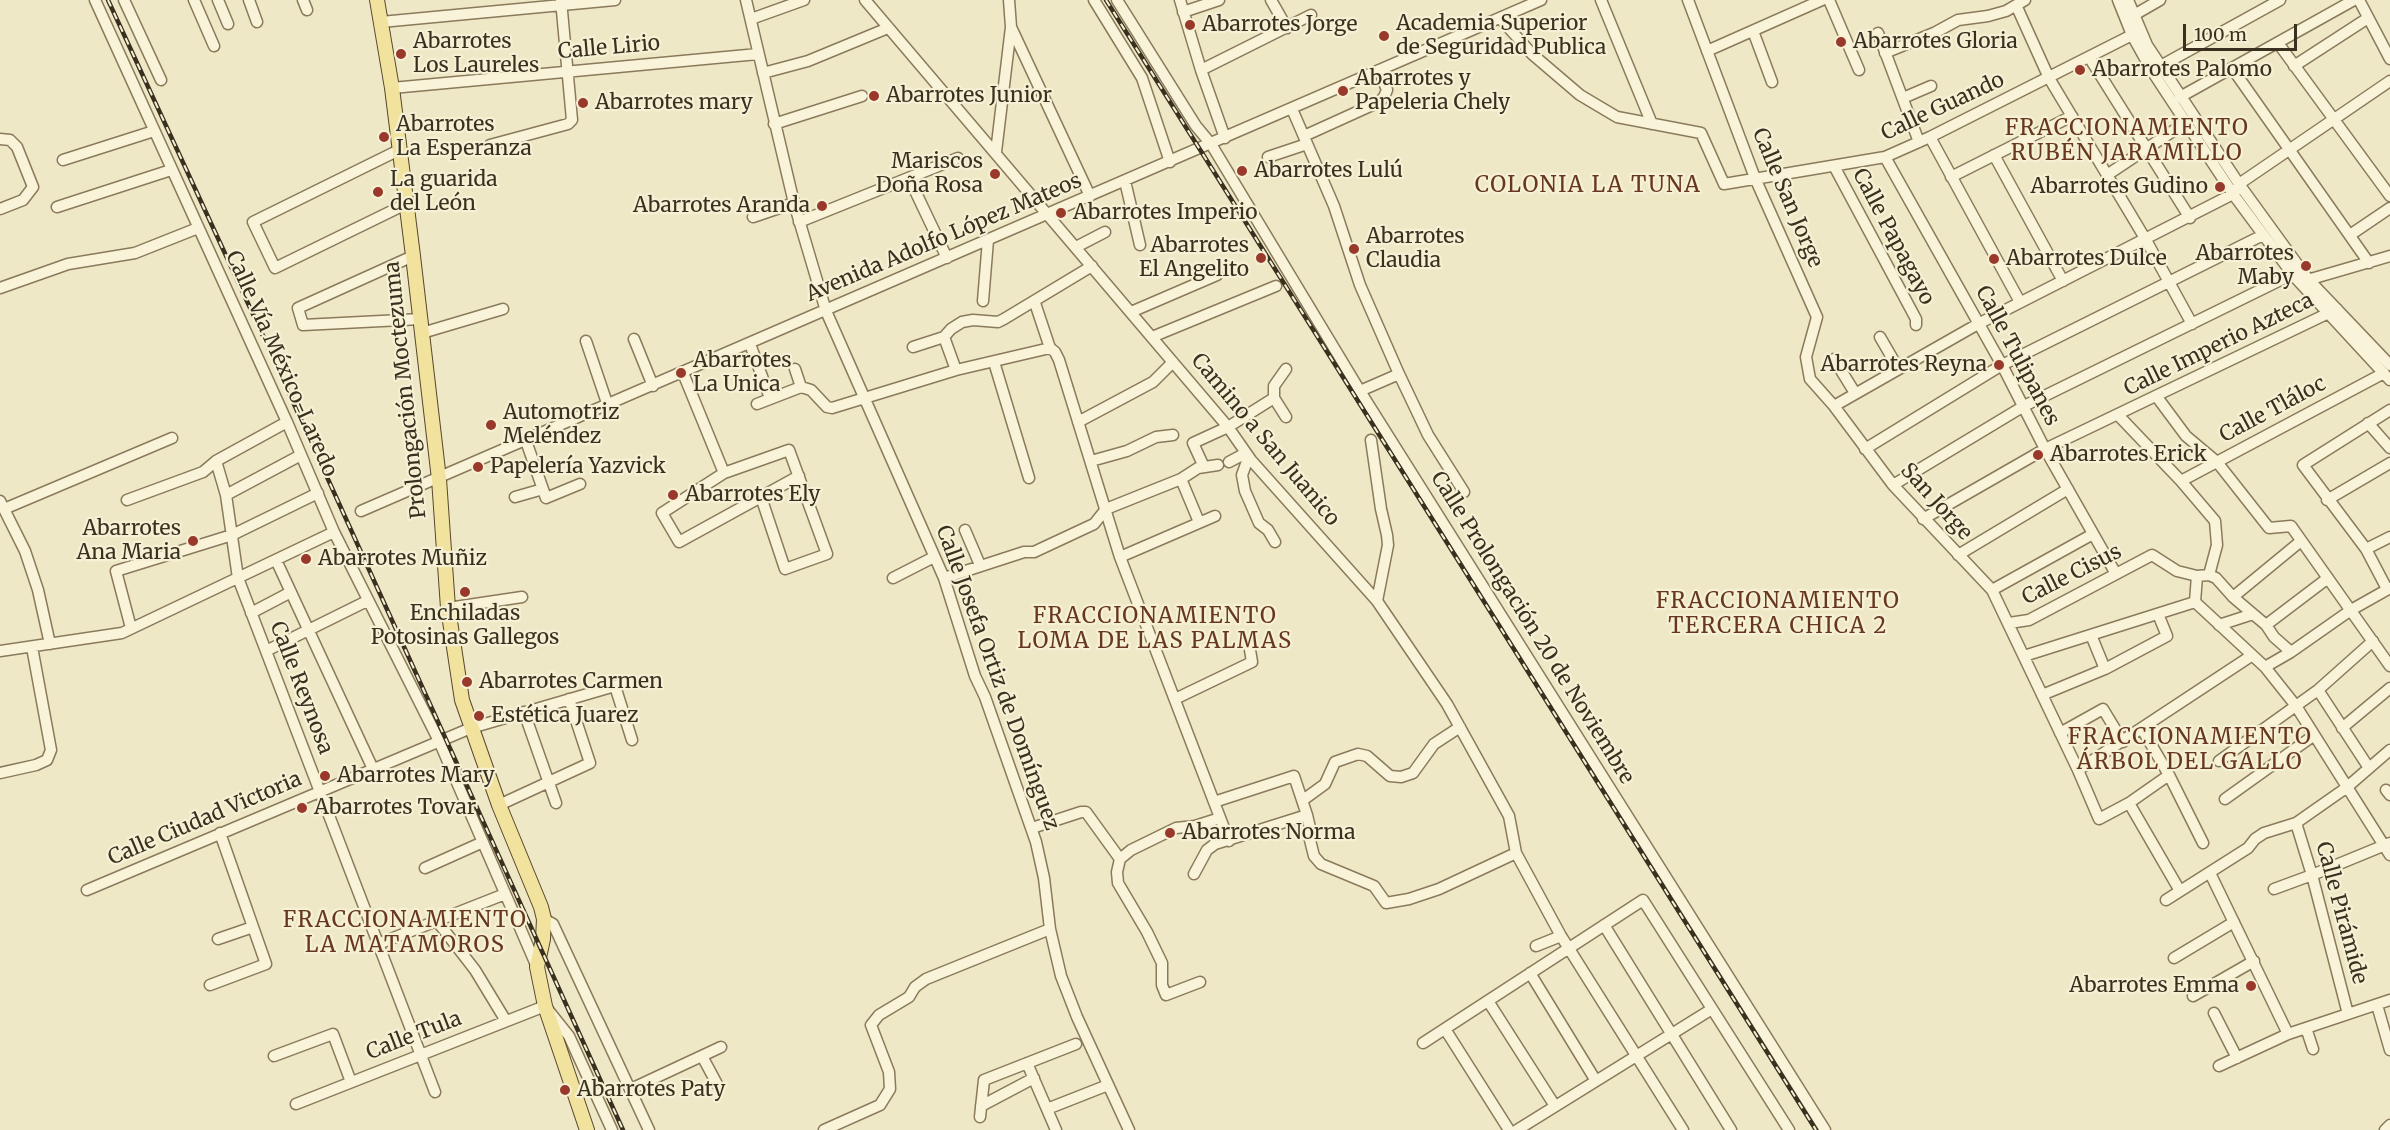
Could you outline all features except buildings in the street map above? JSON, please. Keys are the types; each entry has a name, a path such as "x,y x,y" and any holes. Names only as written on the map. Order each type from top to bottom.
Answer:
{"main road":[{"name":"Prolongación Moctezuma","path":"377,0 392,88 421,319 439,479 448,608 462,700 499,805 544,919"},
{"path":"544,919 543,939 537,967 545,1006 587,1130"}],"street":[{"name":"Calle Vía México-Laredo","path":"95,0 302,455 334,532 440,741 537,967"},
{"path":"124,0 161,80"},
{"path":"194,0 214,46"},
{"path":"218,0 228,24"},
{"path":"249,0 256,22"},
{"path":"381,22 562,3 615,0"},
{"name":"Calle Josefa Ortiz de Domínguez","path":"746,0 794,203 826,311 944,578 975,676 985,697 1032,828 1044,878 1050,929 1068,998 1129,1130"},
{"path":"751,19 804,0"},
{"name":"Camino a San Juanico","path":"865,0 1228,427 1249,456 1377,601 1460,727 1509,816 1516,853 1561,936 1683,1130"},
{"path":"996,152 1011,27 1009,0"},
{"path":"1094,0 1142,78 1170,162"},
{"name":"Calle Prolongación 20 de Noviembre","path":"1117,0 1196,126 1210,144 1360,391 1825,1130"},
{"path":"1180,0 1225,138"},
{"path":"1183,12 1219,0"},
{"path":"1271,0 1287,28"},
{"name":"Avenida Adolfo López Mateos","path":"361,511 608,406 1541,0"},
{"path":"1601,0 1652,124"},
{"name":"Calle San Jorge","path":"1688,0 1755,178 1816,317 1806,357 1810,379 1834,406"},
{"path":"1707,51 1822,0"},
{"path":"1828,0 1859,70"},
{"path":"2118,0 2132,35 2180,97 2301,277"},
{"path":"2128,0 2156,68 2185,123 2233,194 2263,235 2388,373"},
{"path":"2134,15 2160,0"},
{"path":"2156,68 2280,0"},
{"path":"2180,97 2357,0 2390,59"},
{"path":"1885,53 1936,32 1958,20 1988,16 2021,2 2049,78 2146,240 2192,324"},
{"path":"490,145 568,124 572,120 562,3"},
{"path":"1201,70 1311,15"},
{"path":"1500,18 1532,54 1580,95 1617,117 1652,124"},
{"path":"2294,66 2368,18"},
{"path":"1011,27 1090,196"},
{"path":"763,74 808,61 888,28"},
{"path":"1753,31 1772,82"},
{"path":"1878,33 1919,142"},
{"name":"Calle Guando","path":"1652,124 1701,133 1724,184 1885,157 1930,137 2132,35"},
{"path":"2278,43 2390,196"},
{"name":"Calle Lirio","path":"392,88 758,54"},
{"path":"2089,57 2190,218"},
{"path":"2232,68 2369,263"},
{"path":"1268,157 1379,102 1387,90 1379,70"},
{"path":"1834,406 1978,324 2190,218 2233,194 2239,184 2390,81"},
{"path":"1903,98 1930,86"},
{"path":"774,124 862,96"},
{"path":"1292,109 1334,206 1360,285 1399,374 1428,435 1464,492"},
{"path":"1952,177 2072,116"},
{"path":"2107,175 2185,123"},
{"path":"63,160 154,131"},
{"path":"1930,137 2020,303"},
{"path":"0,139 10,140 17,147 33,187 23,200 0,209"},
{"path":"399,150 253,222 275,268 406,204"},
{"path":"1994,155 2063,281"},
{"name":"Calle Tulipanes","path":"1885,157 2116,574"},
{"path":"799,222 958,158"},
{"name":"Calle Papagayo","path":"1834,166 1916,319 1916,326"},
{"path":"57,207 171,170"},
{"path":"909,178 947,258"},
{"path":"1125,181 1140,245"},
{"path":"753,217 794,203"},
{"path":"2350,236 2390,208"},
{"path":"0,287 68,264 135,253 198,228"},
{"path":"1076,247 1105,232"},
{"path":"1865,449 2002,366 2263,235"},
{"path":"983,301 988,240"},
{"path":"413,255 298,308 303,325 421,319"},
{"path":"1893,484 2024,406 2192,324 2301,277 2369,263 2390,256"},
{"path":"913,347 944,337 962,322 973,320 998,322 1035,303 1092,266"},
{"path":"1131,312 1216,275"},
{"path":"1152,337 1276,286"},
{"path":"1035,303 1050,348 1059,360 1120,557 1229,841"},
{"path":"422,333 503,309"},
{"name":"Calle Imperio Azteca","path":"1923,519 2045,449 2333,312"},
{"path":"944,337 956,370"},
{"path":"1880,337 1898,368"},
{"path":"634,339 653,386"},
{"path":"586,341 608,406"},
{"path":"750,344 770,398"},
{"path":"757,404 801,387 811,390 827,408 866,399 956,370 994,363 1050,348"},
{"path":"1834,359 1855,393"},
{"path":"1078,422 1153,382 1173,362"},
{"path":"994,363 1029,478"},
{"path":"795,369 801,387"},
{"path":"1286,369 1274,386 1274,398 1286,417"},
{"path":"683,373 724,473"},
{"name":"Calle Tláloc","path":"2181,481 2388,373"},
{"path":"1360,391 1399,374"},
{"path":"2157,397 2186,436 2217,462 2269,528 2291,526 2390,666"},
{"path":"1204,467 1193,443 1228,427 1274,398"},
{"name":"San Jorge","path":"1834,406 1865,449 1923,519 1992,590 2008,623"},
{"path":"2265,667 2291,652 2351,610 2389,588 2366,549 2327,500 2303,465 2390,410"},
{"path":"2118,415 2181,481 2215,521 2217,544 2209,575"},
{"path":"127,500 203,472 216,461 287,422"},
{"path":"2368,423 2390,448"},
{"path":"1091,461 1127,451 1156,437 1173,435"},
{"path":"50,644 38,590 25,551 2,505 172,438"},
{"path":"1371,440 1388,545 1377,601"},
{"path":"526,441 546,498 580,484"},
{"path":"761,497 784,569 827,554 799,476 789,450 724,473 662,513 679,542 799,476"},
{"path":"226,495 302,455"},
{"path":"944,578 1024,552 1034,552 1094,524 1106,509 1181,479 1198,468 1249,456"},
{"path":"1249,456 1242,475 1245,491 1259,523 1268,530 1275,542"},
{"name":"Calle Reynosa","path":"216,461 226,495 238,578 435,1092"},
{"path":"2327,500 2390,463"},
{"path":"1181,479 1199,522"},
{"path":"515,497 543,489"},
{"path":"1958,555 2068,489"},
{"path":"132,628 116,571 232,535 318,494"},
{"path":"1120,557 1215,516"},
{"path":"965,530 980,565"},
{"path":"0,651 122,633 334,532"},
{"path":"1992,590 2093,534"},
{"path":"2366,549 2390,537"},
{"path":"2233,597 2301,541"},
{"name":"Calle Cisus","path":"2008,623 2030,620 2152,555 2177,572 2197,576"},
{"path":"893,578 934,557"},
{"path":"276,560 373,770"},
{"path":"2195,602 2197,576 2209,575 2216,578 2291,652"},
{"path":"2266,625 2328,578"},
{"path":"251,613 291,592"},
{"path":"448,608 522,597"},
{"path":"266,651 367,601"},
{"path":"2024,656 2195,602"},
{"path":"2195,602 2265,667 2295,706 2346,788 2388,848 2274,889"},
{"path":"2042,695 2105,669 2167,636 2158,614"},
{"path":"2219,625 2253,614"},
{"path":"2008,623 2099,819 2129,803 2169,775"},
{"path":"2091,635 2105,669"},
{"path":"2219,761 2318,690 2373,641"},
{"path":"1176,699 1252,663 1249,645"},
{"path":"0,773 48,760 51,750 32,647"},
{"path":"2078,770 2251,656"},
{"name":"Calle Ciudad Victoria","path":"87,891 471,728 632,681"},
{"path":"615,686 632,740"},
{"path":"2342,728 2390,688"},
{"path":"2318,690 2369,768"},
{"path":"499,805 590,763 570,699"},
{"path":"2060,733 2103,709 2123,742"},
{"path":"524,712 556,803"},
{"path":"1303,800 1326,784 1335,762 1358,754 1367,756 1390,776 1401,777 1413,773 1434,744 1460,727"},
{"path":"2142,729 2169,775 2203,843"},
{"path":"2225,799 2313,736"},
{"path":"2166,900 2248,848 2264,833 2296,823 2346,788 2390,750"},
{"path":"1214,802 1294,776 1307,815 1314,856 1321,864 1374,886 1386,903 1409,899 1439,889 1516,853"},
{"path":"2129,803 2180,891"},
{"path":"1032,828 1086,812 1120,859"},
{"path":"1194,874 1207,850 1215,844 1307,815"},
{"path":"1200,982 1166,995 1162,985 1162,963 1118,883 1117,872 1120,859 1147,841 1176,828 1195,826 1220,818"},
{"name":"Calle Pirámide","path":"2296,823 2348,1014"},
{"path":"210,985 266,964 220,833"},
{"path":"425,868 483,842"},
{"path":"2210,873 2288,1034"},
{"path":"378,944 505,894"},
{"path":"1423,1043 1643,900 1787,1128"},
{"name":"Prolongación Moctezuma","path":"544,919 553,924 649,1130"},
{"path":"437,921 475,970 506,1021"},
{"path":"2174,958 2234,922"},
{"path":"1604,925 1731,1130"},
{"path":"218,939 253,927"},
{"path":"824,1130 880,1104 890,1089 889,1072 871,1025 879,1015 909,997 915,987 926,979 1050,929"},
{"path":"1536,946 1561,936"},
{"path":"2193,996 2254,961"},
{"path":"1530,973 1596,1081"},
{"path":"2219,1066 2288,1034 2390,1000"},
{"path":"1488,1001 1555,1106"},
{"path":"2377,1005 2390,1050"},
{"path":"545,1006 569,1036 612,1130"},
{"name":"Calle Tula","path":"296,1104 545,1006"},
{"path":"1517,1130 1712,1009"},
{"path":"2214,1013 2237,1058"},
{"path":"2306,1028 2313,1049"},
{"path":"1445,1029 1509,1130"},
{"path":"274,1056 333,1034 351,1082"},
{"path":"1034,1078 981,1112 984,1080 1076,1044"},
{"path":"631,1089 721,1047"},
{"path":"702,1056 717,1084"},
{"path":"1027,1063 1056,1130"},
{"path":"1047,1109 1108,1085"},
{"path":"2385,1130 2390,1125"}],"railway":[{"path":"108,0 623,1130"},
{"path":"1106,0 1816,1130"}],"place":[{"name":"Abarrotes Jorge","path":"1190,25"},
{"name":"Academia Superior de Seguridad Publica","path":"1384,36"},
{"name":"Abarrotes Gloria","path":"1841,42"},
{"name":"Abarrotes Los Laureles","path":"401,54"},
{"name":"Abarrotes Palomo","path":"2080,70"},
{"name":"Abarrotes y Papeleria Chely","path":"1343,91"},
{"name":"Abarrotes Junior","path":"874,96"},
{"name":"Abarrotes mary","path":"583,103"},
{"name":"Abarrotes La Esperanza","path":"384,137"},
{"name":"Abarrotes Lulú","path":"1242,171"},
{"name":"Mariscos Doña Rosa","path":"995,174"},
{"name":"Abarrotes Gudino","path":"2220,187"},
{"name":"La guarida del León","path":"378,192"},
{"name":"Abarrotes Aranda","path":"822,206"},
{"name":"Abarrotes Imperio","path":"1061,213"},
{"name":"Abarrotes Claudia","path":"1354,249"},
{"name":"Abarrotes El Angelito","path":"1261,258"},
{"name":"Abarrotes Dulce","path":"1994,259"},
{"name":"Abarrotes Maby","path":"2306,266"},
{"name":"Abarrotes Reyna","path":"1999,365"},
{"name":"Abarrotes La Unica","path":"681,373"},
{"name":"Automotriz Meléndez","path":"491,425"},
{"name":"Abarrotes Erick","path":"2038,455"},
{"name":"Papelería Yazvick","path":"478,467"},
{"name":"Abarrotes Ely","path":"673,495"},
{"name":"Abarrotes Ana Maria","path":"193,541"},
{"name":"Abarrotes Muñiz","path":"306,559"},
{"name":"Enchiladas Potosinas Gallegos","path":"465,592"},
{"name":"Abarrotes Carmen","path":"467,682"},
{"name":"Estética Juarez","path":"479,716"},
{"name":"Abarrotes Mary","path":"325,776"},
{"name":"Abarrotes Tovar","path":"302,808"},
{"name":"Abarrotes Norma","path":"1170,833"},
{"name":"Abarrotes Emma","path":"2251,986"},
{"name":"Abarrotes Paty","path":"565,1090"}],"district":[{"name":"FRACCIONAMIENTO RUBÉN JARAMILLO","path":"2127,142"},
{"name":"COLONIA LA TUNA","path":"1588,186"},
{"name":"FRACCIONAMIENTO TERCERA CHICA 2","path":"1778,614"},
{"name":"FRACCIONAMIENTO LOMA DE LAS PALMAS","path":"1155,630"},
{"name":"FRACCIONAMIENTO ÁRBOL DEL GALLO","path":"2190,750"},
{"name":"FRACCIONAMIENTO LA MATAMOROS","path":"405,934"}]}
